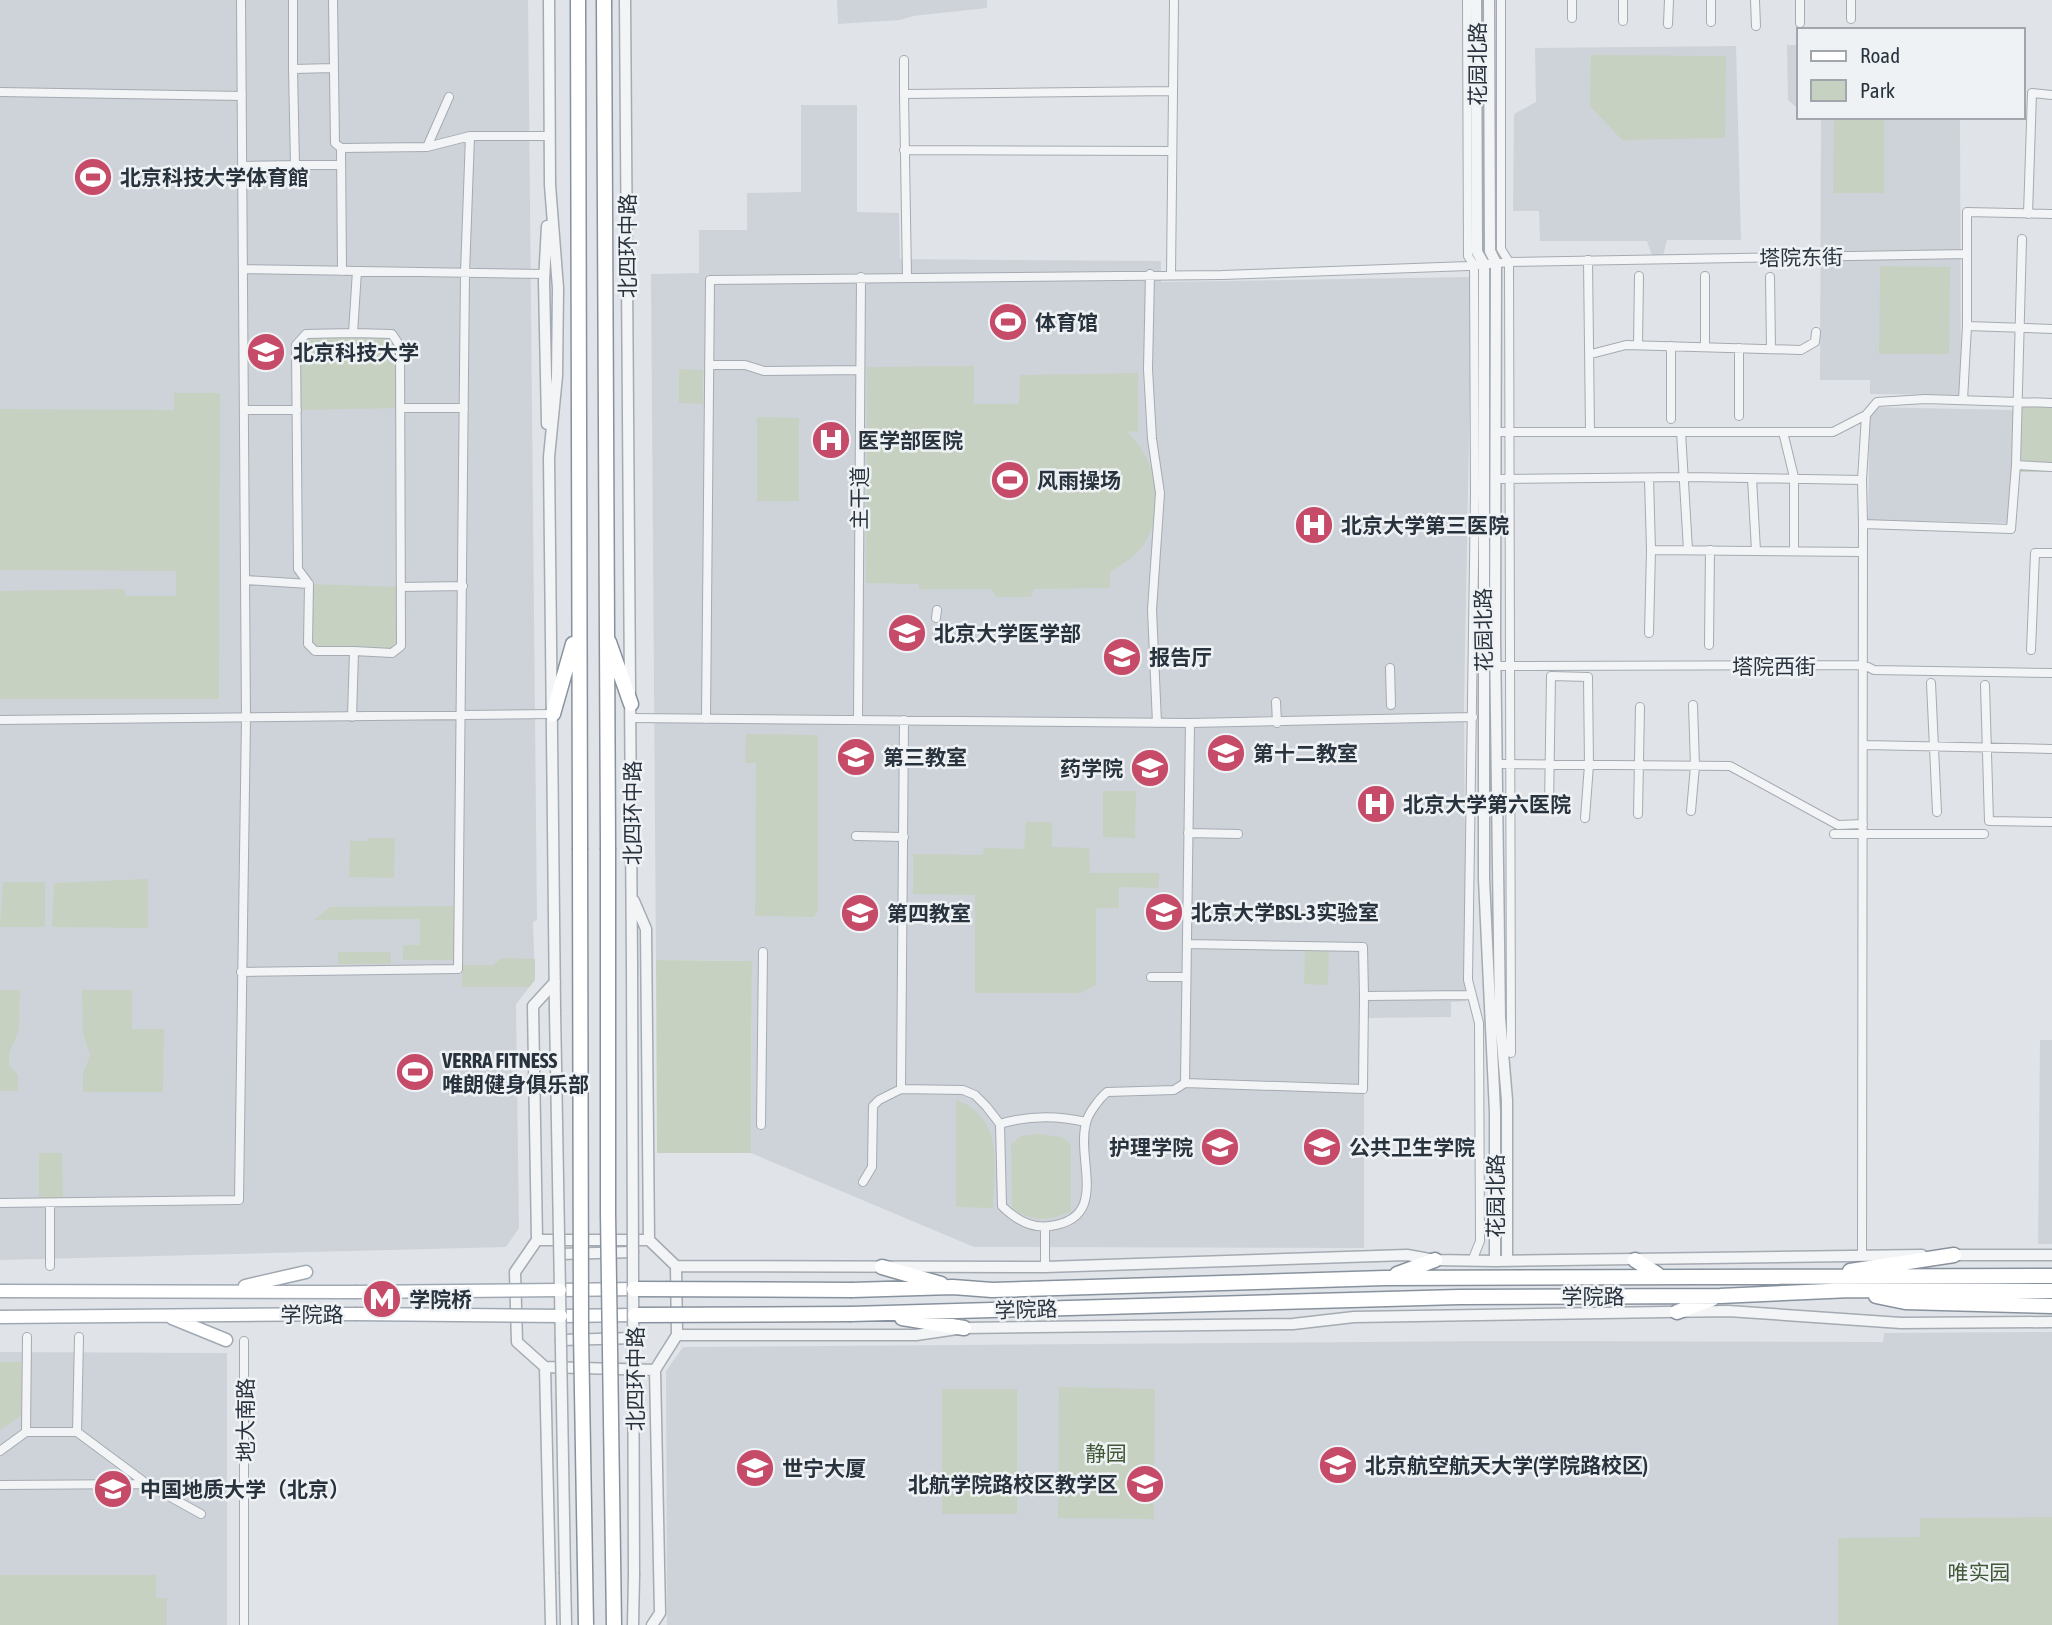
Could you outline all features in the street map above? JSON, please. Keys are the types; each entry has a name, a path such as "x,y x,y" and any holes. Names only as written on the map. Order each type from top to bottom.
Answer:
{"highway":[{"path":"578,0 581,1320 586,1625"},
{"name":"北四环中路","path":"604,0 604,631 614,1625"},
{"path":"553,714 578,629"},
{"path":"604,631 631,711"},
{"path":"1824,1275 1954,1255"},
{"path":"1385,1278 1435,1260"},
{"path":"1635,1260 1658,1275"},
{"path":"883,1267 953,1287"},
{"name":"学院路","path":"634,1290 953,1287 992,1290 1385,1278 1658,1275 1824,1275 1868,1278 2052,1276"},
{"path":"1851,1290 1905,1302 2052,1306"},
{"name":"学院路","path":"635,1315 880,1315 1459,1297 1720,1296 1851,1290 2052,1291"},
{"path":"1677,1312 1720,1296"},
{"path":"880,1315 964,1328"}],"main road":[{"path":"225,1290 306,1272"},
{"name":"学院路","path":"0,1291 634,1290"},
{"path":"165,1315 226,1340"},
{"name":"学院路","path":"0,1317 635,1315"}],"street":[{"path":"0,1203 239,1200 246,719 245,269 241,0"},
{"path":"293,0 295,165"},
{"path":"333,0 335,143 341,148 427,147 470,136 549,136"},
{"path":"548,0 550,185 558,288 557,376 549,457"},
{"name":"北四环中路","path":"625,0 635,1315 633,1625"},
{"path":"1171,275 1174,0"},
{"path":"1467,0 1468,256 1479,265 1468,979 1479,1023 1480,1210 1479,1241 1472,1261"},
{"name":"花园北路","path":"1476,0 1484,878 1501,1261"},
{"name":"花园北路","path":"1489,0 1490,251 1496,263 1495,666 1500,1018 1507,1100 1501,1261"},
{"path":"1501,0 1501,249 1509,262 1511,1053"},
{"path":"1572,0 1572,18"},
{"path":"1623,0 1623,21"},
{"path":"1668,24 1669,0"},
{"path":"1711,0 1711,22"},
{"path":"1755,0 1756,26"},
{"path":"1800,0 1800,23"},
{"path":"1851,0 1851,19"},
{"path":"904,60 907,278"},
{"path":"293,69 334,68"},
{"path":"904,94 1173,91"},
{"path":"0,92 242,96"},
{"path":"2028,214 2032,93 2052,95"},
{"path":"427,147 449,97"},
{"path":"242,972 458,969 465,273 470,136"},
{"path":"341,148 342,271"},
{"path":"904,150 1172,151"},
{"path":"242,166 340,165"},
{"path":"550,185 545,274 544,379 549,457 566,1625"},
{"path":"1964,400 1967,212 2052,214"},
{"path":"1863,524 2011,529 2016,465 2022,239"},
{"name":"塔院东街","path":"709,365 710,280 1171,275 1509,262 1967,254"},
{"path":"1588,260 1590,432"},
{"path":"245,269 545,274"},
{"path":"353,333 357,271"},
{"path":"1150,274 1148,369 1152,439 1160,493 1152,610 1157,723"},
{"path":"1638,345 1639,276"},
{"path":"1705,276 1705,347"},
{"path":"1770,277 1771,349"},
{"name":"主干道","path":"858,719 861,278"},
{"path":"1967,326 2052,329"},
{"path":"1591,355 1626,345 1801,350 1815,342 1816,332"},
{"path":"306,334 391,334 400,346 401,408 401,646 392,653 314,651 308,644 309,584 298,569 296,345 306,334"},
{"path":"1671,346 1671,419"},
{"path":"1739,348 1739,416"},
{"path":"706,719 709,365 745,365 764,371 860,370"},
{"path":"1496,432 1833,432 1866,415 1877,402 2052,402"},
{"path":"401,408 464,408"},
{"path":"245,410 297,410"},
{"path":"1862,1255 1862,480 1866,415"},
{"path":"1681,432 1686,477 1688,550"},
{"path":"1783,432 1794,478 1794,551"},
{"path":"2016,465 2052,467"},
{"path":"1496,479 1686,477 1862,480"},
{"path":"1648,478 1651,550 1649,633"},
{"path":"1752,478 1756,551"},
{"path":"1651,550 1863,552"},
{"path":"1709,645 1710,550"},
{"path":"2031,650 2035,553 2052,554"},
{"path":"246,580 309,584"},
{"path":"401,587 463,586"},
{"path":"352,717 354,651"},
{"name":"塔院西街","path":"1495,666 1864,665 1874,670 2052,673"},
{"path":"1390,668 1391,705"},
{"path":"1549,807 1551,676 1588,677 1589,765 1585,818"},
{"path":"1931,683 1937,812"},
{"path":"1986,685 1989,821 2052,822"},
{"path":"1276,702 1277,723"},
{"path":"1691,811 1695,766 1693,705"},
{"path":"1638,814 1640,707"},
{"path":"631,711 706,719 1157,723 1277,723 1483,717"},
{"path":"0,720 553,714"},
{"path":"901,1089 904,720"},
{"path":"1185,1083 1190,723"},
{"path":"1864,745 2052,749"},
{"path":"1497,764 1730,766 1838,825 1863,824"},
{"path":"1188,832 1238,834"},
{"path":"1834,834 1984,834"},
{"path":"856,836 904,837"},
{"path":"631,894 646,929 649,1240"},
{"path":"863,1182 872,1167 873,1106 878,1100 901,1089 963,1090 975,1095 1000,1124 1002,1206 1020,1220 1045,1227 1065,1224 1078,1215 1086,1200 1086,1122 1107,1092 1174,1090 1185,1083 1363,1089 1363,947 1187,944"},
{"path":"761,1125 763,952"},
{"path":"1151,977 1186,977"},
{"path":"555,982 533,1006 537,1240 515,1272 517,1342 545,1367 655,1370"},
{"path":"1364,996 1472,995"},
{"path":"1000,1124 1020,1118 1060,1116 1086,1122"},
{"path":"50,1204 50,1266"},
{"path":"1045,1227 1045,1267"},
{"path":"537,1240 649,1240 676,1266 677,1335 655,1370 660,1613 652,1625"},
{"path":"560,1254 634,1252"},
{"name":"学院路","path":"676,1266 1045,1267 1407,1255 1435,1260 1472,1261 2052,1255"},
{"name":"学院路","path":"677,1335 916,1335 964,1328 1293,1325 1354,1317 1677,1312 1768,1312 1901,1323 2052,1322"},
{"path":"26,1432 27,1337"},
{"path":"77,1432 79,1337"},
{"path":"561,1340 635,1338"},
{"name":"地大南路","path":"244,1341 244,1625"},
{"path":"545,1367 551,1625"},
{"path":"0,1451 26,1432 77,1432 147,1484 201,1514"},
{"path":"0,1485 147,1484"}],"shaded area":[{"name":"北京科技大学","path":"0,0 528,0 537,920 533,922 535,980 516,1004 519,1228 506,1247 0,1260"},
{"path":"837,0 987,0 987,8 913,16 900,20 838,24"},
{"path":"1787,45 1797,45 1797,108 1788,100"},
{"path":"1736,46 1741,240 1667,240 1663,256 1652,256 1647,241 1540,241 1539,211 1513,211 1514,114 1536,102 1535,48"},
{"name":"北京大学医学部","path":"801,105 857,105 857,212 899,213 900,259 1161,261 1161,282 1472,277 1464,704 1466,1001 1451,1002 1451,1017 1364,1018 1364,1248 974,1247 751,1153 752,961 656,960 651,274 699,273 699,230 747,230 747,193 801,192"},
{"path":"1821,119 1960,120 1961,395 1870,394 1870,380 1820,380"},
{"path":"1870,407 2013,410 2012,523 1868,520"},
{"path":"2040,1040 2052,1040 2052,1244 2038,1244"},
{"name":"北京航空航天大学(学院路校区)","path":"2052,1332 2052,1625 667,1625 666,1371 683,1347 1493,1341 1883,1342 1884,1333"},
{"name":"中国地质大学（北京）","path":"0,1352 227,1353 227,1625 0,1625"}],"green space":[{"path":"1591,55 1726,56 1725,138 1622,140 1590,106"},
{"path":"1834,119 1884,119 1884,193 1833,193"},
{"path":"1880,266 1950,267 1949,354 1879,354"},
{"path":"306,334 392,334 400,346 401,408 297,410 296,345"},
{"name":"风雨操场","path":"974,366 974,404 1019,404 1020,375 1138,373 1138,431 1127,432 1138,443 1152,472 1156,504 1154,520 1141,548 1110,572 1110,588 1034,589 1031,597 996,597 992,589 919,589 919,584 866,583 867,367"},
{"path":"679,369 703,370 703,404 679,403"},
{"path":"174,393 220,393 219,699 0,699 0,591 124,589 126,596 176,596 176,571 0,570 0,409 174,410"},
{"path":"2022,401 2052,402 2052,472 2020,472"},
{"path":"757,417 799,418 799,501 757,501"},
{"path":"309,584 401,587 401,646 392,653 315,651 308,644"},
{"path":"746,734 818,735 818,911 814,917 755,916 756,763 745,763"},
{"path":"1103,791 1136,791 1135,838 1103,837"},
{"path":"1026,822 1052,822 1052,847 1089,848 1090,873 1159,873 1159,888 1119,887 1119,908 1096,908 1096,985 1081,993 975,993 975,895 913,894 913,854 983,855 984,848 1024,849"},
{"path":"368,838 395,838 394,878 349,877 350,841 368,841"},
{"path":"148,879 148,928 52,927 54,883"},
{"path":"3,882 45,882 45,927 0,927"},
{"path":"455,906 455,960 403,960 403,945 420,945 420,919 314,920 330,907"},
{"path":"1305,950 1329,950 1328,985 1304,984"},
{"path":"338,952 391,952 391,964 338,964"},
{"path":"501,958 535,959 535,980 529,987 462,987 462,965 493,965"},
{"path":"656,960 752,961 751,1153 657,1153"},
{"path":"0,990 20,990 19,1030 9,1054 9,1065 18,1075 18,1091 0,1091"},
{"path":"82,990 132,990 132,1029 164,1029 163,1092 83,1092 83,1074 90,1055 83,1033"},
{"path":"956,1100 972,1108 983,1118 990,1131 995,1160 993,1208 956,1207"},
{"path":"1039,1134 1062,1137 1071,1144 1071,1211 1048,1219 1034,1218 1012,1210 1011,1144 1021,1136"},
{"path":"39,1153 62,1153 63,1203 39,1203"},
{"path":"0,1362 21,1362 21,1416 0,1430"},
{"name":"静园","path":"1059,1387 1155,1389 1154,1519 1058,1518"},
{"path":"942,1389 1017,1389 1017,1514 942,1514"},
{"name":"唯实园","path":"2052,1517 2052,1625 1838,1625 1838,1538 1920,1537 1920,1518"},
{"path":"0,1575 156,1575 156,1598 167,1598 167,1625 0,1625"}],"place":[{"name":"北京科技大学体育館","path":"93,177"},
{"name":"体育馆","path":"1008,322"},
{"name":"北京科技大学","path":"266,352"},
{"name":"医学部医院","path":"831,440"},
{"name":"风雨操场","path":"1010,480"},
{"name":"北京大学第三医院","path":"1314,525"},
{"name":"北京大学医学部","path":"907,633"},
{"name":"报告厅","path":"1122,657"},
{"name":"第十二教室","path":"1226,753"},
{"name":"第三教室","path":"856,757"},
{"name":"药学院","path":"1150,768"},
{"name":"北京大学第六医院","path":"1376,804"},
{"name":"北京大学BSL-3实验室","path":"1164,912"},
{"name":"第四教室","path":"860,913"},
{"name":"VERRA FITNESS 唯朗健身俱乐部","path":"415,1072"},
{"name":"护理学院","path":"1220,1147"},
{"name":"公共卫生学院","path":"1322,1147"},
{"name":"学院桥","path":"382,1299"},
{"name":"北京航空航天大学(学院路校区)","path":"1338,1465"},
{"name":"世宁大厦","path":"755,1468"},
{"name":"北航学院路校区教学区","path":"1145,1484"},
{"name":"中国地质大学（北京）","path":"113,1489"}]}
